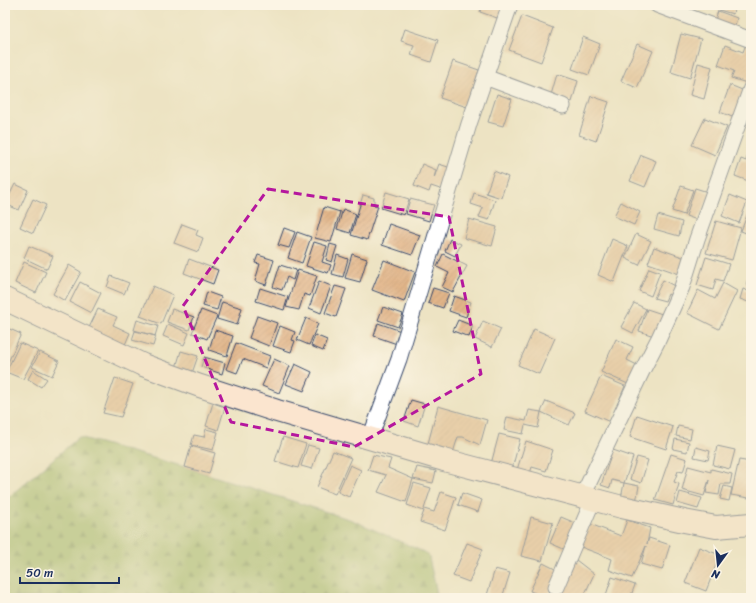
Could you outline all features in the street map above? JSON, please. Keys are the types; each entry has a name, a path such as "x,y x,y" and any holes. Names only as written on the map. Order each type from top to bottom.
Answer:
{"street":[{"path":"370,438 399,359 469,124 510,5"},
{"path":"657,5 751,40"},
{"path":"485,77 563,106"},
{"path":"556,587 588,498 642,371 682,287 697,239 751,88"},
{"path":"5,300 143,365 270,409 444,460 588,498 684,521 716,527 751,524"}],"highlighted area":[{"path":"268,189 449,217 481,374 354,447 231,422 183,306"}],"green space":[{"path":"79,437 185,467 352,520 428,554 438,598 5,598 5,500"}],"building":[{"path":"482,5 505,5 500,19 480,12"},
{"path":"721,5 735,5 733,14 719,10"},
{"path":"718,11 737,18 734,29 714,23"},
{"path":"522,16 553,28 541,62 509,50"},
{"path":"405,29 438,40 431,62 411,55 414,45 401,41"},
{"path":"681,34 701,39 690,78 671,72"},
{"path":"583,37 600,44 589,75 572,69"},
{"path":"637,44 653,51 637,88 621,81"},
{"path":"746,44 751,46 750,84 731,78 734,71 718,65 725,45 743,52"},
{"path":"453,61 479,70 467,107 440,98"},
{"path":"698,63 712,67 704,99 690,95"},
{"path":"557,74 578,81 572,102 551,95"},
{"path":"730,85 747,92 737,119 720,112"},
{"path":"497,94 512,99 503,126 488,122"},
{"path":"591,96 609,102 596,141 579,135"},
{"path":"705,118 727,127 715,155 692,145"},
{"path":"751,143 751,182 735,176 741,159 746,161"},
{"path":"641,155 656,161 645,187 630,181"},
{"path":"422,164 436,170 434,178 439,164 454,169 446,191 431,186 429,192 414,186"},
{"path":"494,171 508,177 501,198 486,193"},
{"path":"15,184 28,190 19,210 5,204"},
{"path":"751,185 751,202 747,200"},
{"path":"681,186 693,190 684,215 672,211"},
{"path":"695,188 711,193 697,220 686,216"},
{"path":"386,192 409,199 404,215 381,208"},
{"path":"474,193 495,200 489,220 479,217 483,208 471,204"},
{"path":"363,195 374,198 374,205 378,206 367,240 351,235"},
{"path":"730,195 747,202 739,223 722,216"},
{"path":"33,199 46,205 33,233 20,227"},
{"path":"410,199 434,205 429,221 406,214"},
{"path":"621,202 640,212 634,225 614,216"},
{"path":"751,205 751,235 741,231"},
{"path":"324,207 340,212 331,242 315,238"},
{"path":"343,209 356,214 350,233 337,229"},
{"path":"658,215 682,222 679,236 654,229"},
{"path":"469,219 497,227 492,246 464,238"},
{"path":"716,221 741,228 732,260 706,253"},
{"path":"182,224 198,230 196,235 203,238 198,252 174,243"},
{"path":"389,224 420,235 412,255 382,245"},
{"path":"284,228 295,232 289,248 278,245"},
{"path":"297,232 311,237 302,263 288,258"},
{"path":"636,234 651,241 639,265 625,258"},
{"path":"450,239 461,244 455,256 445,251"},
{"path":"612,239 628,246 614,282 598,275"},
{"path":"314,242 327,246 322,262 331,265 328,273 306,266"},
{"path":"330,244 337,246 332,262 326,260"},
{"path":"29,246 53,256 47,269 24,258"},
{"path":"654,247 691,260 685,276 648,263"},
{"path":"352,254 367,259 360,282 345,278"},
{"path":"443,254 467,266 453,292 442,287 449,273 437,267"},
{"path":"258,255 274,260 266,285 255,281 260,264 255,263"},
{"path":"337,255 348,259 343,277 332,274"},
{"path":"706,257 729,264 723,281 716,279 713,290 697,285"},
{"path":"189,259 218,270 213,284 184,273"},
{"path":"384,260 415,272 404,302 372,290"},
{"path":"24,262 46,272 36,293 15,283"},
{"path":"69,265 81,272 65,301 53,294"},
{"path":"280,265 296,270 293,280 287,277 282,290 273,287"},
{"path":"649,268 660,272 651,296 639,291"},
{"path":"298,270 317,276 310,296 304,294 299,310 286,307"},
{"path":"751,271 751,287 746,285"},
{"path":"111,276 129,283 124,294 107,287"},
{"path":"663,280 684,291 680,300 668,294 665,301 654,298"},
{"path":"319,281 331,286 321,313 309,308"},
{"path":"80,282 101,293 91,313 70,302"},
{"path":"723,283 737,291 719,329 687,313 698,290 715,299"},
{"path":"153,286 173,295 161,324 140,316"},
{"path":"335,286 346,289 336,317 325,313"},
{"path":"260,288 288,297 284,310 256,301"},
{"path":"433,288 449,293 443,308 428,303"},
{"path":"743,289 751,292 751,303 740,299"},
{"path":"207,292 221,297 217,310 203,306"},
{"path":"454,296 471,302 466,317 449,311"},
{"path":"222,302 242,308 237,325 217,319"},
{"path":"634,303 646,309 633,333 621,327"},
{"path":"383,307 403,314 398,327 378,320"},
{"path":"98,309 117,317 113,325 130,333 124,347 87,332"},
{"path":"172,309 194,317 189,330 167,322"},
{"path":"647,309 665,315 657,337 639,331"},
{"path":"201,310 217,316 207,339 192,333"},
{"path":"257,316 277,323 269,346 249,338"},
{"path":"306,318 318,324 309,345 297,340"},
{"path":"137,320 158,326 155,336 134,330"},
{"path":"458,320 473,326 469,337 453,331"},
{"path":"483,321 501,329 492,347 475,339"},
{"path":"378,323 401,331 397,344 374,336"},
{"path":"168,324 189,333 184,345 163,336"},
{"path":"280,326 295,332 292,340 295,341 291,352 273,346"},
{"path":"5,327 21,334 5,369"},
{"path":"534,329 555,338 539,374 518,365"},
{"path":"215,330 233,336 227,356 209,350"},
{"path":"135,331 156,336 153,346 132,340"},
{"path":"315,335 327,340 323,351 311,346"},
{"path":"616,339 633,347 627,360 637,365 628,384 601,372"},
{"path":"20,343 38,351 23,379 6,372"},
{"path":"236,343 270,356 266,368 243,359 237,373 226,369"},
{"path":"181,351 198,356 191,376 175,371"},
{"path":"40,352 59,361 52,376 32,367"},
{"path":"204,357 225,363 222,374 201,367"},
{"path":"274,359 290,366 279,393 262,386"},
{"path":"295,364 312,372 304,391 286,384"},
{"path":"33,370 47,379 41,387 28,379"},
{"path":"601,376 625,386 610,422 585,411"},
{"path":"115,378 133,384 121,417 103,413"},
{"path":"411,400 425,404 418,426 404,421"},
{"path":"546,401 575,413 569,425 541,412"},
{"path":"213,403 225,407 218,430 206,426"},
{"path":"438,406 487,420 480,445 463,437 458,437 451,459 426,451"},
{"path":"529,410 541,412 538,428 525,425 523,434 504,430 507,417 526,421"},
{"path":"637,415 673,427 666,449 630,437"},
{"path":"678,426 692,429 690,439 676,436"},
{"path":"206,429 218,432 213,450 191,445 194,435 204,437"},
{"path":"499,434 520,439 512,469 491,464"},
{"path":"283,437 306,444 298,468 275,461"},
{"path":"675,439 689,442 687,452 673,449"},
{"path":"526,441 553,450 546,471 532,467 529,477 516,473"},
{"path":"308,445 319,448 312,469 301,466"},
{"path":"191,446 215,453 209,474 185,467"},
{"path":"717,446 735,450 730,469 713,465"},
{"path":"696,447 710,451 708,460 694,457"},
{"path":"613,450 633,457 624,483 612,480 610,488 601,485"},
{"path":"333,451 351,458 335,494 317,487"},
{"path":"671,454 687,459 683,472 678,471 674,482 679,484 673,505 655,500"},
{"path":"373,455 391,459 388,468 413,479 406,502 378,492 386,475 368,470"},
{"path":"637,457 648,460 641,483 630,479"},
{"path":"739,460 751,462 751,490 749,498 731,495"},
{"path":"350,465 361,470 349,497 338,492"},
{"path":"688,466 711,472 711,469 732,474 730,484 721,484 719,495 706,493 709,480 704,496 682,490"},
{"path":"417,467 436,471 433,483 413,479"},
{"path":"414,483 431,488 424,509 434,512 441,492 456,497 445,530 420,522 424,511 407,505"},
{"path":"624,483 639,486 636,502 621,499"},
{"path":"724,486 732,488 729,501 720,499"},
{"path":"680,492 702,498 698,509 677,503"},
{"path":"462,493 482,500 478,512 458,505"},
{"path":"531,517 553,523 542,561 521,556"},
{"path":"561,517 580,525 568,551 550,543"},
{"path":"627,520 650,528 647,544 649,538 670,545 662,570 641,564 646,546 632,578 609,570 612,559 581,547 590,524 621,536"},
{"path":"467,543 483,549 469,582 453,576"},
{"path":"699,547 720,555 706,591 685,583"},
{"path":"576,560 594,574 583,598 564,598 560,596"},
{"path":"543,563 559,571 547,598 530,591"},
{"path":"495,569 510,573 502,598 493,598 487,595"},
{"path":"612,577 635,585 630,598 605,598"}]}
